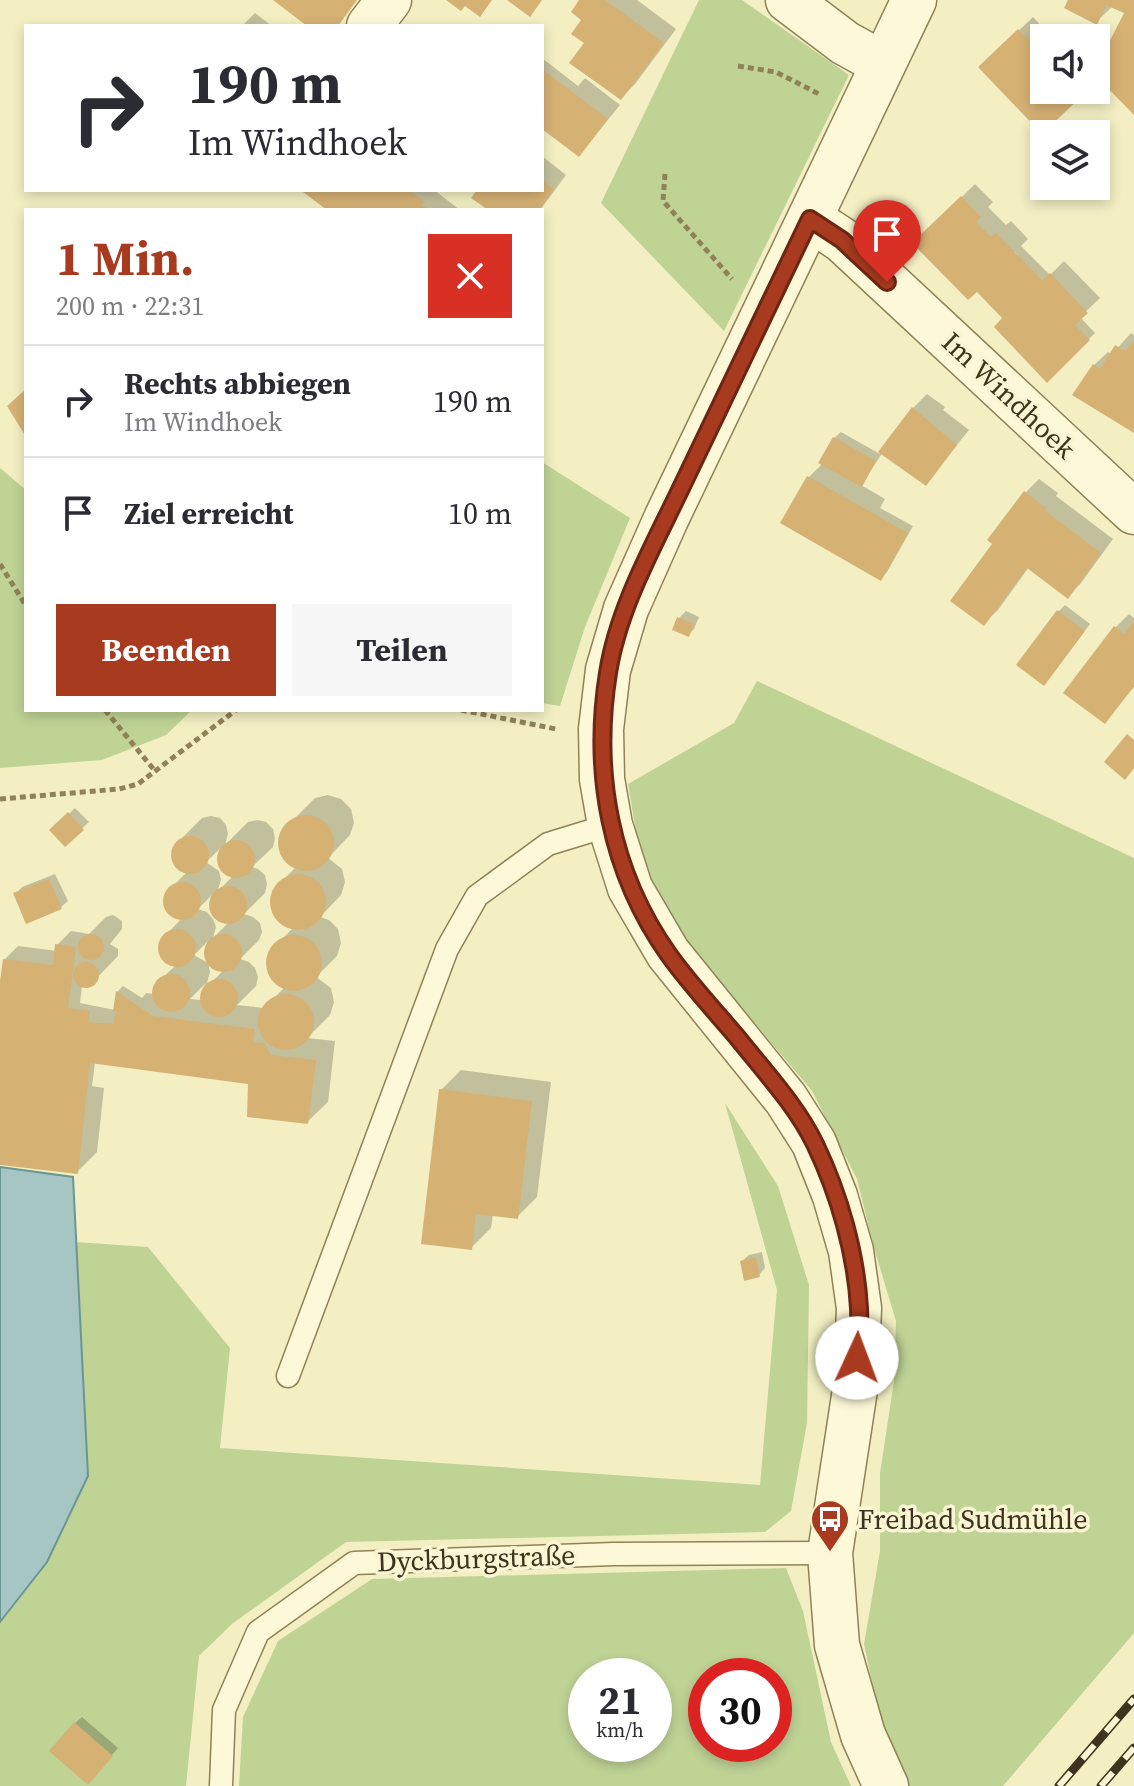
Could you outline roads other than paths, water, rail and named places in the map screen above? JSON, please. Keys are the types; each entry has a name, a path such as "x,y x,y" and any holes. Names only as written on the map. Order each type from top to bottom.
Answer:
{"street":[{"path":"371,24 389,0"},
{"path":"788,0 845,43 883,64"},
{"path":"886,1786 863,1735 837,1645 830,1553 856,1383 859,1308 851,1251 835,1196 814,1143 786,1099 668,953 630,888 610,825 602,779 601,729 608,670 626,609 914,0"},
{"name":"Im Windhoek","path":"810,219 842,240 1134,512"}],"lane":[{"path":"288,1376 447,949 477,896 548,844 610,825"},
{"name":"Dyckburgstraße","path":"221,1786 224,1710 258,1632 354,1563 614,1554 830,1553"}],"water":[{"path":"0,1167 73,1177 88,1476 47,1562 0,1622"}],"railway":[{"path":"1059,1786 1134,1699"},
{"path":"1101,1786 1134,1748"}],"place":[{"name":"Freibad Sudmühle","path":"830,1553"}]}
